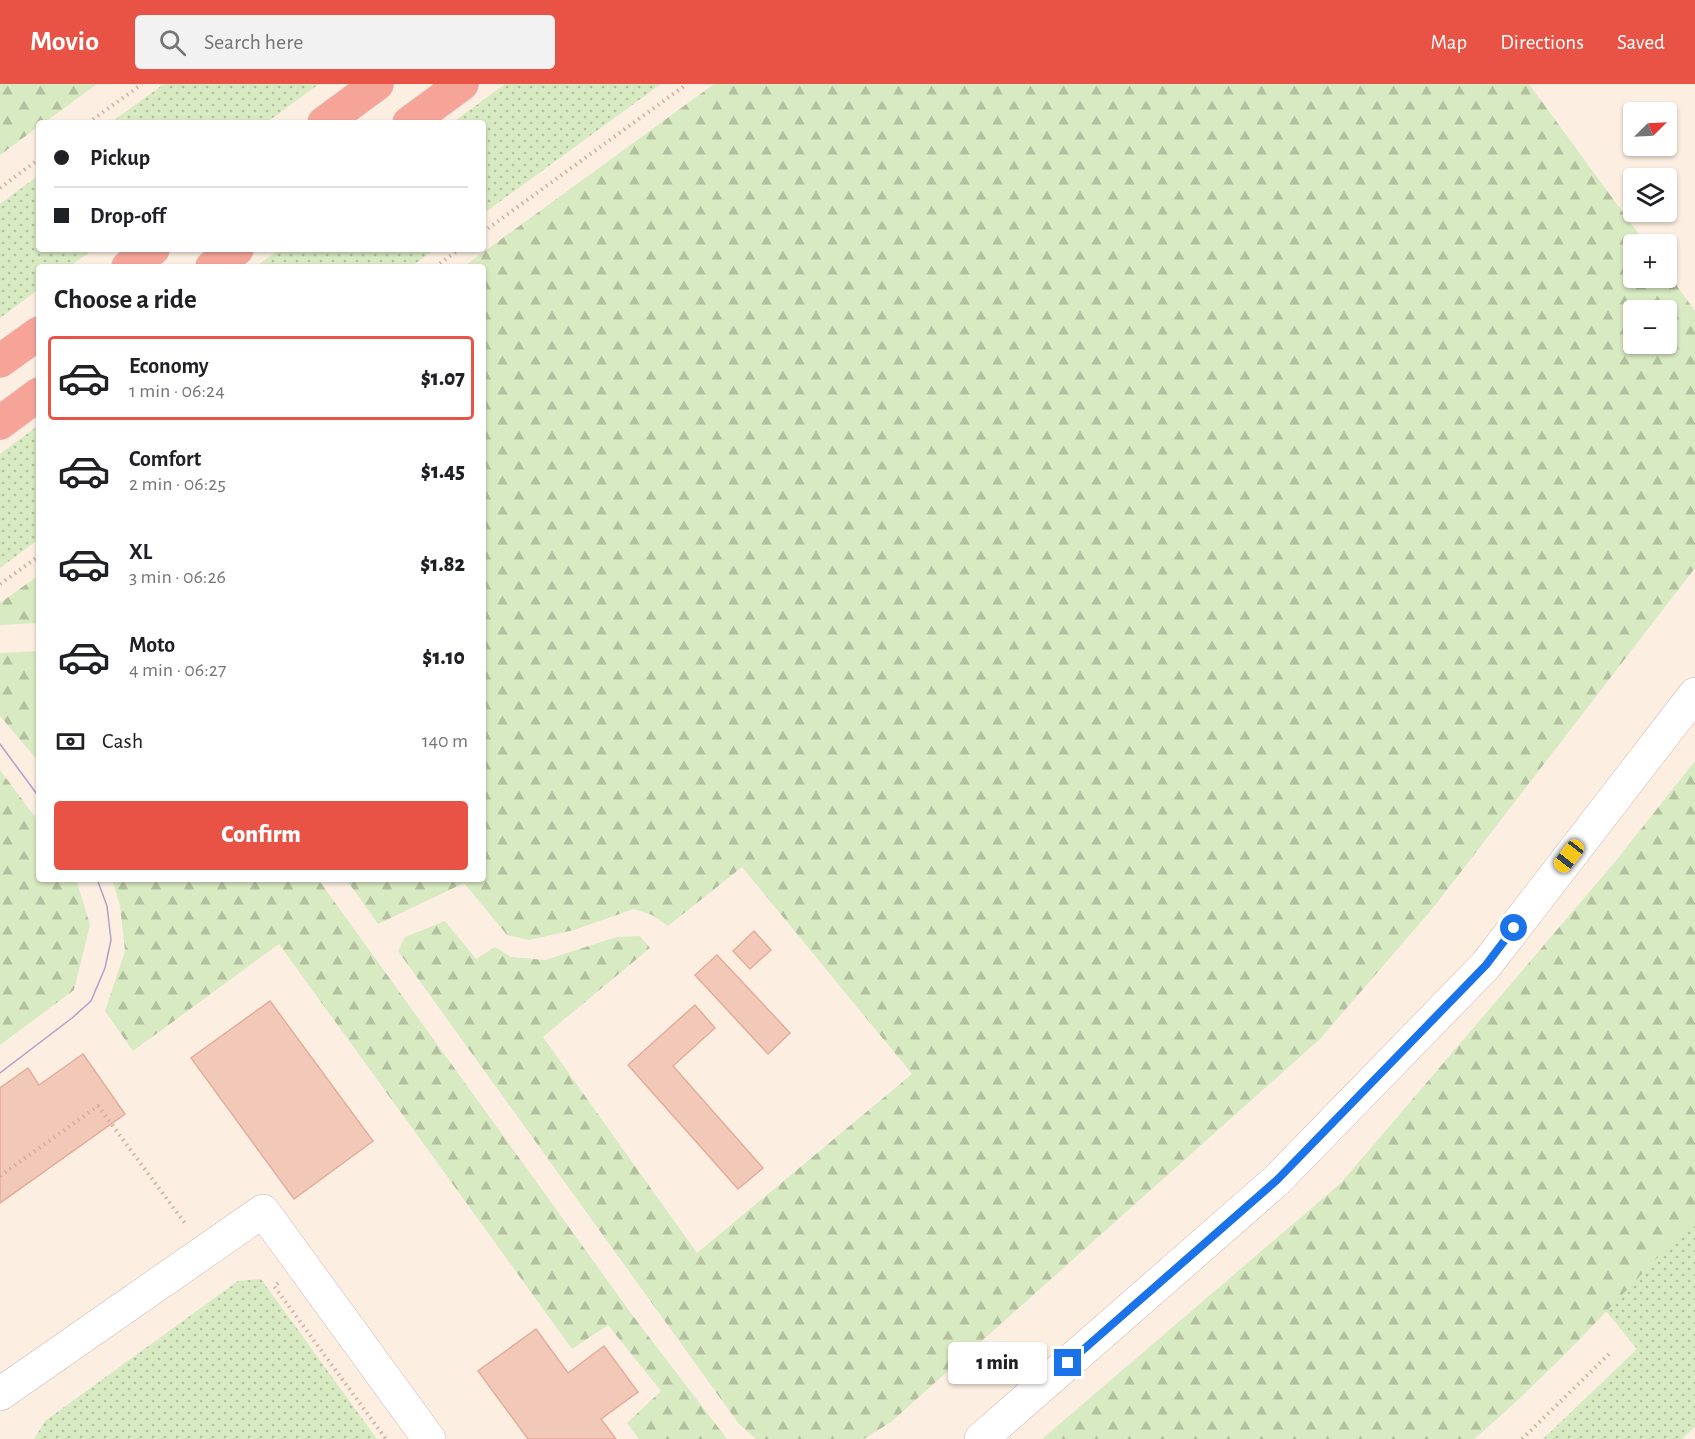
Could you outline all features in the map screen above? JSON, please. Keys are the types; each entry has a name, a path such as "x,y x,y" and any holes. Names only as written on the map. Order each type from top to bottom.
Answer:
{"highway":[{"path":"328,120 377,84"},
{"path":"413,120 462,84"},
{"path":"132,264 149,252"},
{"path":"217,264 233,252"},
{"path":"0,362 36,335"},
{"path":"0,423 36,396"}],"street":[{"path":"981,1439 1277,1180 1486,965 1695,694"},
{"path":"0,1394 263,1211 429,1439"}],"path":[{"path":"92,120 142,84"},
{"path":"486,230 687,84"},
{"path":"0,188 36,161"},
{"path":"439,264 456,252"},
{"path":"0,584 36,558"},
{"path":"0,1176 98,1106 205,1251"},
{"path":"1522,1439 1611,1353"}],"green space":[{"path":"0,84 97,84 48,120 36,120 36,128 0,155"},
{"path":"164,84 319,84 270,120 114,120"},
{"path":"505,84 661,84 486,212 486,120 456,120"},
{"path":"714,84 1529,84 1623,213 1623,222 1630,222 1639,234 1623,234 1623,288 1677,288 1677,286 1695,311 1695,568 1433,908 1320,1039 891,1422 864,1439 756,1439 739,1424 398,951 405,937 445,921 476,959 495,947 511,957 545,960 617,937 640,936 650,948 543,1037 697,1253 912,1074 742,867 668,926 652,915 634,909 574,930 529,940 507,935 464,883 378,924 348,882 486,882 486,264 467,264"},
{"path":"36,177 36,252 90,252 73,264 36,264 36,291 0,318 0,204"},
{"path":"276,252 431,252 415,264 259,264"},
{"path":"36,427 36,541 0,568 0,454"},
{"path":"36,577 36,623 0,625 0,603"},
{"path":"36,651 36,758 0,716 0,653"},
{"path":"1695,761 1695,1218 1587,1332 1532,1387 1474,1439 1042,1439 1341,1183 1614,863"},
{"path":"0,770 36,818 36,882 77,882 90,925 74,990 0,1045"},
{"path":"113,882 320,882 633,1316 727,1439 639,1439 627,1423 661,1391 608,1325 572,1349 279,944 133,1051 105,1011 125,951 120,906"},
{"path":"1695,1218 1695,1427 1682,1439 1543,1439 1637,1349 1606,1311"},
{"path":"261,1279 377,1439 34,1439 45,1421 238,1281"}],"building":[{"path":"754,931 771,950 750,969 733,951"},
{"path":"717,955 790,1033 768,1054 695,975"},
{"path":"270,1001 373,1141 294,1199 191,1058"},
{"path":"695,1005 715,1028 673,1066 763,1168 738,1189 628,1065"},
{"path":"83,1054 125,1114 0,1203 0,1088 28,1068 39,1085"},
{"path":"536,1329 568,1373 604,1346 638,1392 601,1419 616,1439 528,1439 478,1371"}],"tram line":[{"path":"0,744 36,793"},
{"path":"0,1073 91,1001 105,968 111,940 107,906 98,882"}],"route":[{"path":"1068,1363 1277,1180 1486,965 1514,928"}]}
